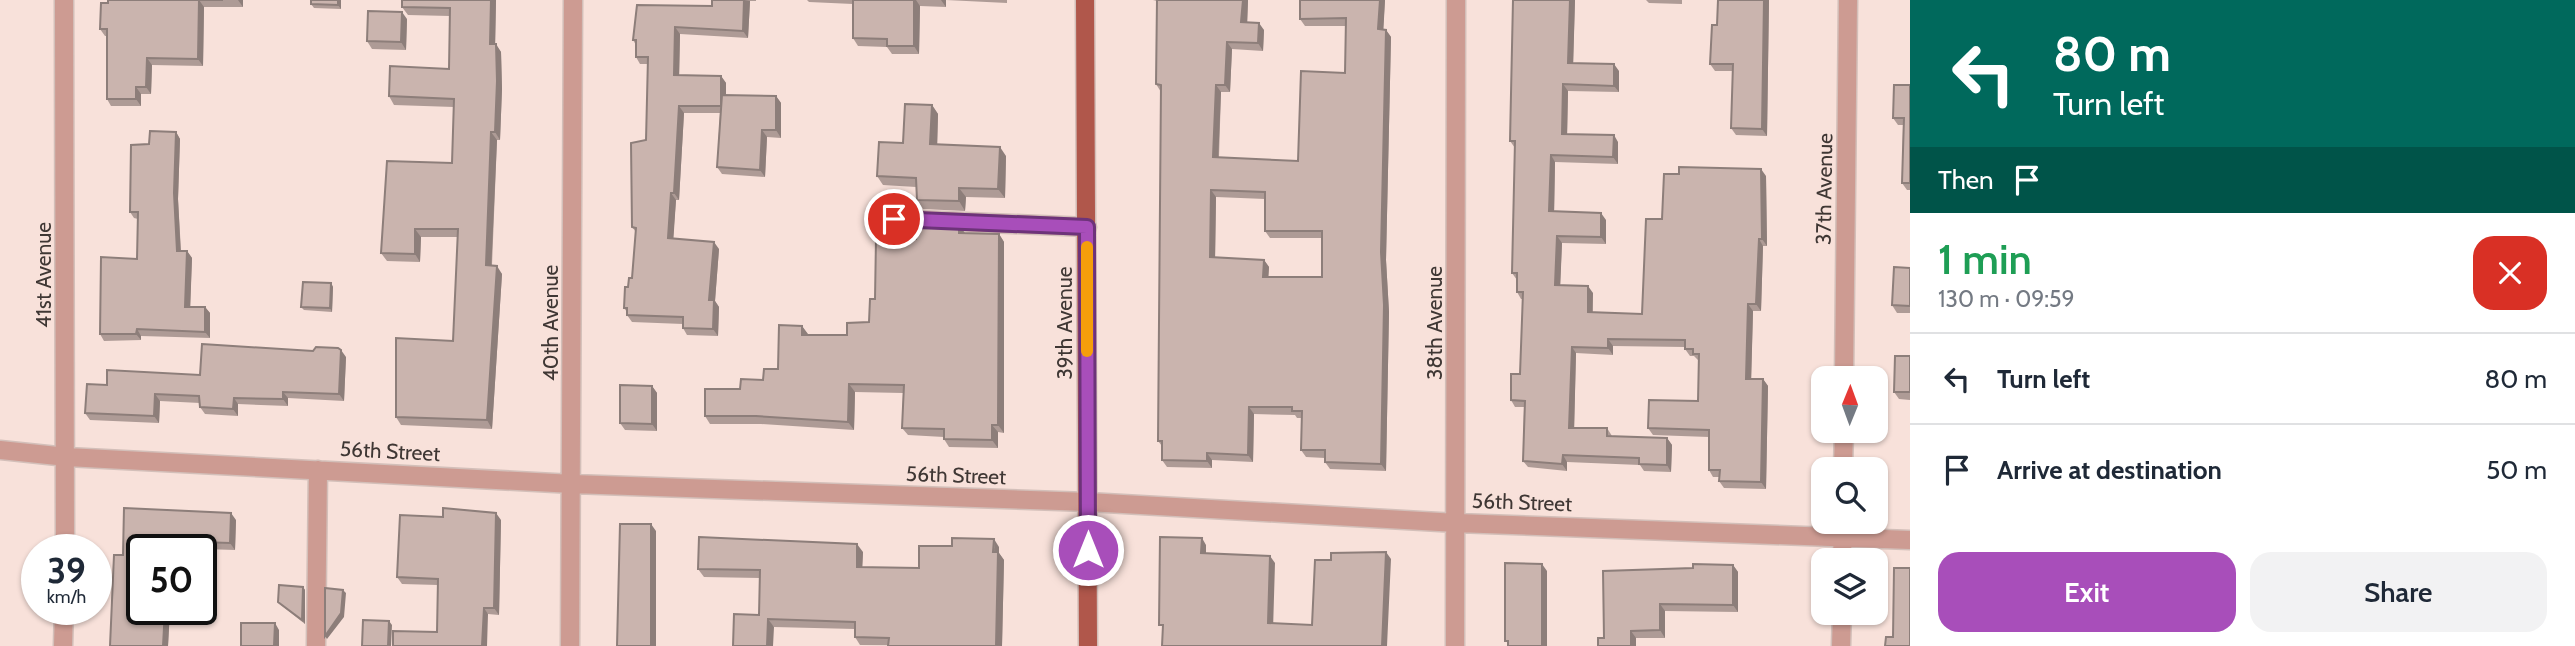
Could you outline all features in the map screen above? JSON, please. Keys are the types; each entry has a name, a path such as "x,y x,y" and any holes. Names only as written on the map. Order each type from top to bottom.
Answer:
{"main road":[{"name":"39th Avenue","path":"1085,0 1088,646"}],"street":[{"name":"41st Avenue","path":"64,0 65,534"},
{"name":"40th Avenue","path":"570,646 573,484 573,0"},
{"name":"38th Avenue","path":"1455,646 1456,0"},
{"name":"37th Avenue","path":"1844,366 1849,0"},
{"path":"894,219 1087,227"},
{"name":"56th Street","path":"0,450 66,457 573,484 1088,502 1457,523 1811,529"},
{"path":"316,646 318,470"},
{"name":"56th Street","path":"1873,534 1910,540"},
{"path":"63,646 64,625"},
{"path":"1841,646 1842,625"}],"building":[{"path":"108,0 199,0 198,59 147,58 146,87 136,87 136,99 107,99 107,29 100,29 101,3 108,3"},
{"path":"311,0 338,0 338,5 311,4"},
{"path":"402,0 491,0 490,44 496,44 497,81 495,132 491,132 486,265 497,266 487,420 396,417 396,338 453,341 458,229 415,229 415,254 381,253 387,161 452,163 454,99 389,96 390,66 449,69 450,8 402,7"},
{"path":"712,0 744,0 743,31 675,27 674,75 721,76 721,106 679,106 674,193 671,193 668,238 714,242 709,300 714,300 713,329 683,328 683,317 627,315 627,308 624,308 625,287 628,287 629,278 632,278 636,228 632,227 631,143 646,140 648,57 636,57 636,40 633,40 637,5 712,6"},
{"path":"853,0 914,0 914,46 887,46 887,39 853,38"},
{"path":"1157,0 1243,0 1241,22 1259,23 1258,43 1227,42 1225,85 1216,85 1213,157 1298,161 1301,71 1345,73 1346,18 1300,19 1300,0 1380,0 1378,29 1386,30 1381,252 1384,305 1381,464 1325,462 1325,450 1301,450 1302,411 1292,411 1292,407 1249,407 1248,455 1207,453 1207,461 1162,460 1162,441 1158,441 1161,85 1156,84","holes":["1211,190 1265,192 1265,231 1322,231 1322,277 1263,277 1264,260 1210,257"]},
{"path":"1513,0 1570,0 1568,63 1614,64 1614,86 1563,84 1562,134 1614,135 1613,157 1551,155 1549,211 1601,213 1601,237 1557,236 1555,285 1588,286 1588,312 1642,314 1646,219 1662,219 1664,174 1679,174 1679,167 1761,169 1762,239 1759,239 1756,304 1748,304 1746,379 1763,379 1761,482 1719,481 1720,470 1709,470 1709,430 1648,428 1649,400 1698,401 1699,354 1693,354 1693,349 1685,349 1685,340 1608,339 1608,348 1572,347 1569,428 1607,428 1607,436 1667,438 1667,465 1639,464 1639,458 1563,455 1562,464 1523,461 1525,401 1511,400 1511,374 1520,374 1523,292 1517,292 1517,273 1512,273 1515,141 1510,141"},
{"path":"1718,0 1764,0 1762,129 1731,128 1733,64 1710,64 1712,25 1717,25"},
{"path":"368,11 402,12 401,42 367,41"},
{"path":"1894,85 1910,85 1910,183 1902,183 1904,118 1893,118"},
{"path":"722,95 776,96 776,130 762,130 760,170 717,167"},
{"path":"905,104 932,105 930,144 1000,147 998,189 959,188 959,201 917,200 916,178 877,176 879,142 903,143"},
{"path":"150,131 176,132 174,193 177,251 187,251 185,307 205,307 205,332 137,329 136,334 100,334 101,257 137,259 138,212 130,212 131,145 149,144"},
{"path":"917,224 959,225 959,233 999,234 998,425 992,425 992,440 944,439 944,429 902,428 904,385 849,384 848,422 756,416 705,416 705,389 740,389 741,379 763,380 764,369 778,369 779,325 802,326 802,335 847,335 847,323 869,322 870,299 875,299 876,238 916,239"},
{"path":"1894,267 1910,268 1910,306 1892,305"},
{"path":"303,282 331,283 330,308 301,307"},
{"path":"202,344 313,351 316,347 338,348 341,350 339,394 283,392 283,399 234,398 233,409 200,407 199,396 155,394 154,416 85,413 87,384 107,385 107,370 200,375"},
{"path":"1895,356 1910,356 1910,392 1894,392"},
{"path":"620,385 652,386 652,424 620,423"},
{"path":"124,508 231,513 230,543 217,543 217,534 126,534 126,625 164,625 163,646 110,646 114,555 123,555"},
{"path":"443,508 496,513 494,608 484,608 482,646 393,646 393,631 437,632 438,579 397,577 400,515 443,517"},
{"path":"620,524 651,524 651,646 617,646"},
{"path":"699,537 857,544 857,567 919,568 919,546 952,546 952,538 994,539 993,552 998,552 996,646 888,646 889,638 855,637 855,622 768,619 767,646 733,646 734,614 759,615 760,570 698,569"},
{"path":"1160,537 1202,538 1201,553 1270,556 1268,623 1312,625 1315,560 1331,560 1331,553 1386,552 1382,646 1162,646 1163,625 1159,625"},
{"path":"1505,563 1542,564 1542,646 1508,646 1508,641 1505,641"},
{"path":"1693,564 1733,565 1733,605 1660,604 1660,630 1631,631 1631,646 1598,646 1598,638 1604,638 1603,571 1693,568"},
{"path":"1894,568 1910,568 1910,646 1885,646 1886,637 1893,637"},
{"path":"279,585 303,587 302,620 278,602"},
{"path":"325,588 343,590 341,613 325,636"},
{"path":"363,620 389,621 388,646 362,646"},
{"path":"241,623 275,623 274,646 241,646"}],"slow traffic":[{"path":"1087,247 1087,351"}],"route":[{"path":"894,219 1087,227 1088,550"}]}
